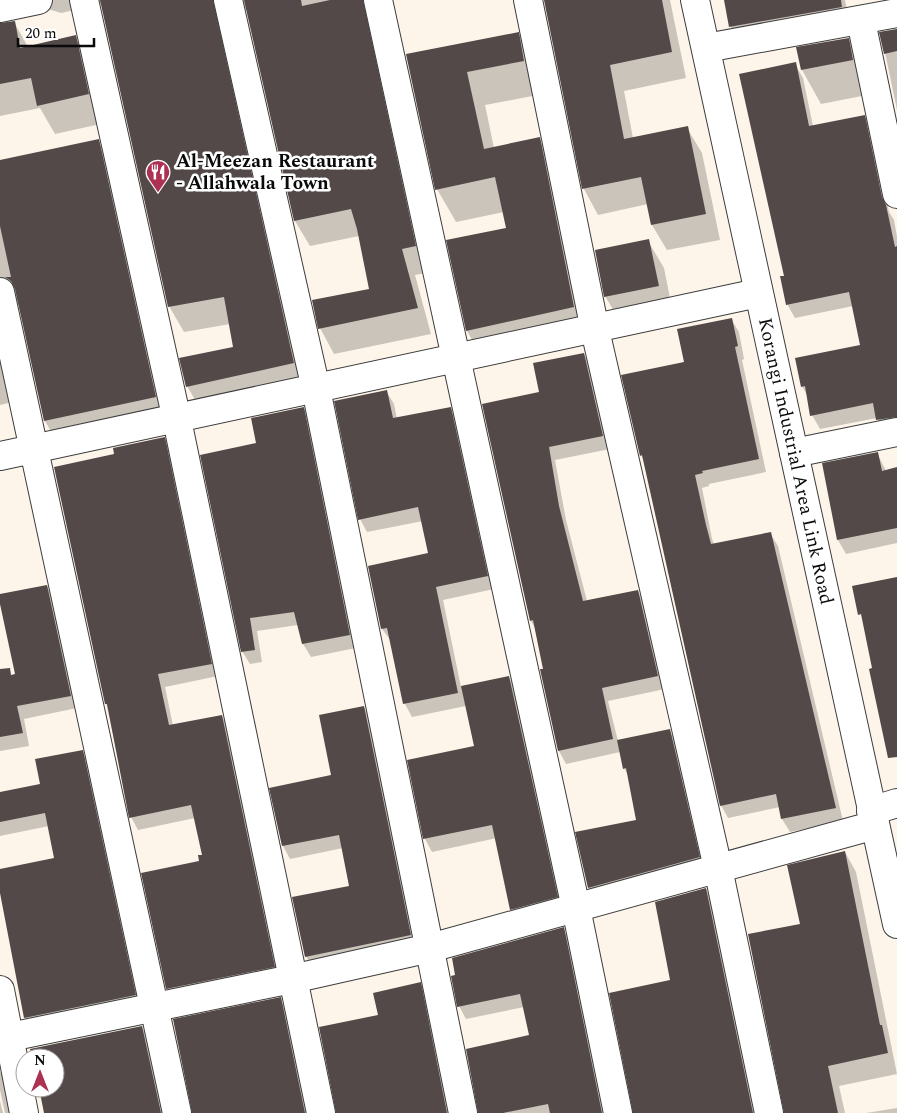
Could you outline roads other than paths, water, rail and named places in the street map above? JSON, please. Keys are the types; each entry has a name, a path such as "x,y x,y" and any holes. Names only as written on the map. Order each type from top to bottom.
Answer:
{"street":[{"path":"0,8 38,0"},
{"path":"84,0 177,420 321,1113"},
{"path":"228,0 316,389 463,1113"},
{"path":"378,0 576,908 618,1113"},
{"path":"528,0 595,330 718,868 769,1113"},
{"name":"Korangi Industrial Area Link Road","path":"695,0 897,924"},
{"path":"706,48 897,13"},
{"path":"861,21 897,194"},
{"path":"0,292 32,449 177,1113"},
{"path":"0,456 177,420 455,357 595,330 758,293"},
{"path":"794,453 897,432"},
{"path":"5,1038 292,979 430,948 718,868 873,818 897,803"},
{"path":"0,990 5,1038 24,1113"}],"place":[{"name":"Al-Meezan Restaurant - Allahwala Town","path":"158,193"}]}
